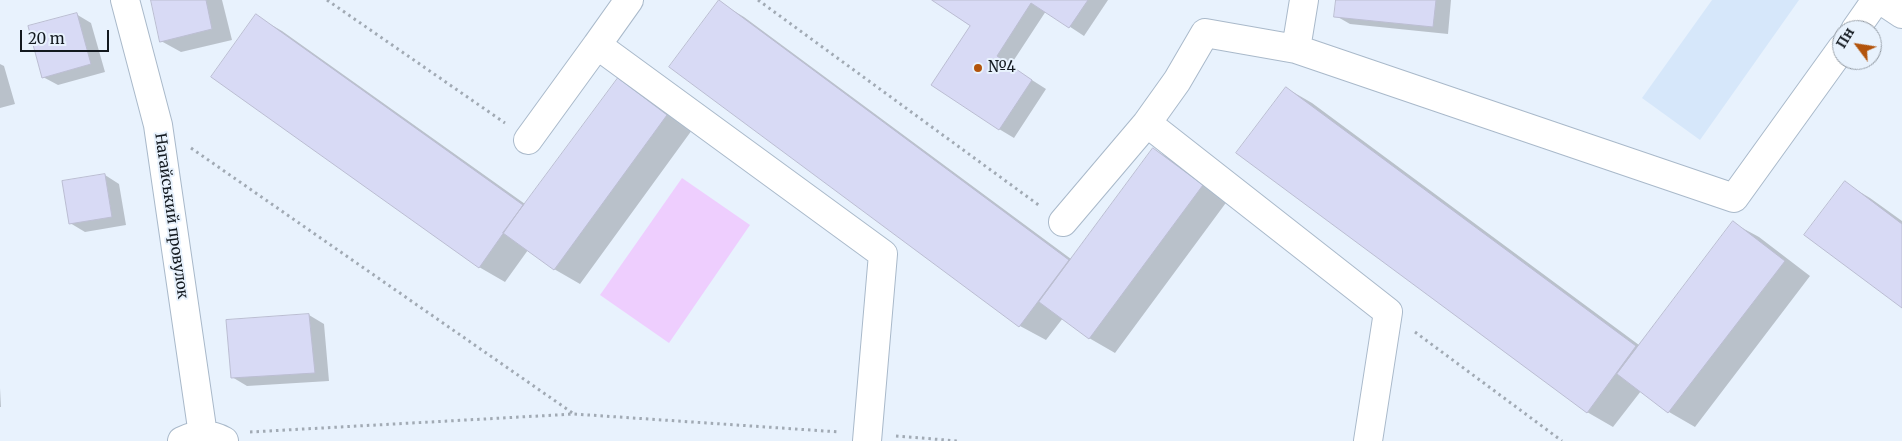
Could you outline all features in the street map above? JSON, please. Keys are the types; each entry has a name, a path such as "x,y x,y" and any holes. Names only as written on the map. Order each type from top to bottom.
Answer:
{"street":[{"name":"Нагайський провулок","path":"125,0 158,125 203,439"},
{"path":"528,140 629,0"},
{"path":"1296,49 1304,0"},
{"path":"1862,20 1876,0"},
{"path":"1881,0 1902,14"},
{"path":"1063,222 1147,123 1177,80 1205,33 1296,49 1734,198 1832,62"},
{"path":"597,45 883,254 867,438"},
{"path":"1147,123 1388,312 1368,441"}],"path":[{"path":"327,0 528,140"},
{"path":"758,0 1063,222"},
{"path":"158,125 574,414"},
{"path":"1388,312 1562,441"},
{"path":"203,439 574,414 867,438 958,441"}],"shaded area":[{"path":"1712,0 1799,0 1700,140 1642,98"},
{"path":"682,178 750,225 669,343 600,295"}],"building":[{"path":"151,0 206,0 212,29 160,42"},
{"path":"719,0 1069,260 1019,327 669,67"},
{"name":"№4","path":"932,0 1088,0 1069,28 1031,3 997,56 1032,80 999,130 931,85 970,26"},
{"path":"1336,0 1436,0 1433,27 1334,17"},
{"path":"77,13 91,64 42,78 28,26"},
{"path":"256,14 523,205 479,268 211,77"},
{"path":"618,78 667,115 554,270 503,233"},
{"path":"1286,87 1636,346 1587,413 1236,153"},
{"path":"1153,148 1203,185 1089,339 1039,302"},
{"path":"105,174 112,217 69,224 62,181"},
{"path":"1845,181 1902,224 1902,308 1804,235"},
{"path":"1733,221 1785,261 1668,413 1617,374"},
{"path":"309,314 315,373 231,378 226,320"}],"place":[{"name":"№4","path":"978,68"}]}
